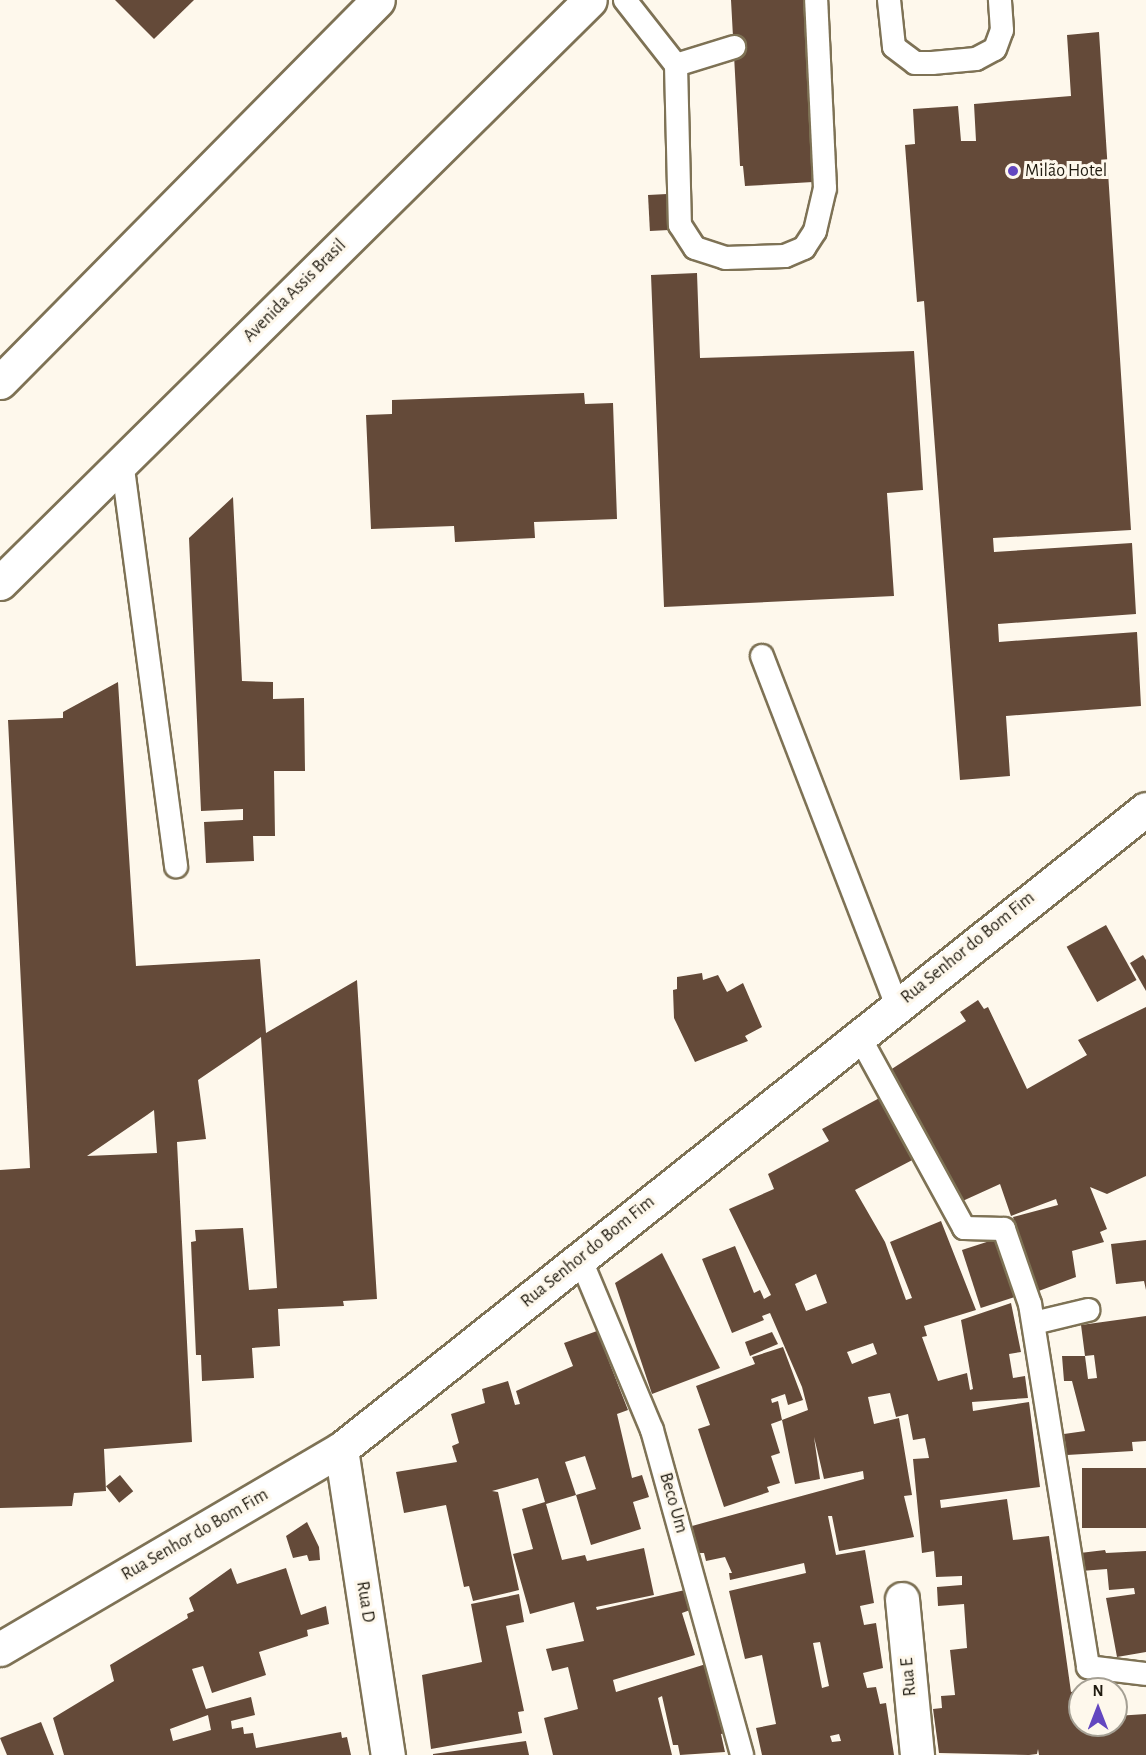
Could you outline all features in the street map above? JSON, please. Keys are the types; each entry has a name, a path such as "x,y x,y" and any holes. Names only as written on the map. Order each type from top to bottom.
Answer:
{"street":[{"path":"0,382 378,0"},
{"name":"Avenida Assis Brasil","path":"0,583 590,0"},
{"name":"Rua Senhor do Bom Fim","path":"0,1649 341,1449 1146,809"},
{"name":"Rua D","path":"341,1449 388,1755"},
{"name":"Rua E","path":"902,1599 917,1755"}],"lane":[{"path":"625,0 676,65 680,225 695,248 709,255 725,258 785,256 804,248 811,239 825,188 812,27 816,0"},
{"path":"889,0 894,47 915,63 976,59 995,49 1002,30 999,0"},
{"path":"676,65 734,47"},
{"path":"122,461 176,866"},
{"path":"762,656 897,1005"},
{"path":"859,1036 964,1228 1004,1230 1034,1323 1088,1667 1146,1674"},
{"name":"Beco Um","path":"580,1258 652,1430 742,1755"},
{"path":"1034,1323 1088,1310"}],"building":[{"path":"115,0 194,0 154,39"},
{"path":"731,0 804,0 813,182 745,186 743,166 740,166"},
{"path":"1099,32 1131,530 993,538 994,552 1132,543 1136,614 998,624 999,642 1137,632 1141,706 1006,716 1010,776 960,780 924,301 917,302 905,145 915,144 913,109 958,106 961,141 976,141 974,104 1071,96 1067,35"},
{"path":"667,194 669,230 650,231 648,195"},
{"path":"697,273 700,358 914,351 923,490 887,493 894,596 664,607 651,275"},
{"path":"584,393 585,404 613,403 617,519 534,522 535,538 455,542 454,526 371,529 366,415 392,414 392,400"},
{"path":"233,497 242,681 273,682 273,699 304,698 305,771 274,771 275,836 253,836 254,861 206,863 204,822 243,820 243,809 201,811 189,538"},
{"path":"118,682 136,966 260,959 266,1033 357,980 377,1299 343,1301 344,1306 278,1309 280,1346 252,1348 254,1378 202,1381 201,1355 196,1355 191,1242 196,1241 195,1230 243,1228 249,1290 277,1288 261,1037 198,1080 206,1139 177,1142 192,1442 104,1449 106,1491 74,1493 72,1506 0,1508 0,1170 30,1168 8,720 63,718 63,712","holes":["154,1110 157,1153 87,1156"]},
{"path":"1106,925 1137,980 1097,1002 1067,947"},
{"path":"1143,955 1146,960 1146,991 1130,963"},
{"path":"702,973 703,980 718,975 727,992 743,983 762,1027 745,1036 748,1041 695,1062 674,1018 673,990 677,989 677,977"},
{"path":"978,1000 984,1009 988,1007 1027,1089 1087,1055 1078,1040 1146,1007 1146,1176 1107,1194 1090,1187 1107,1229 1100,1232 1104,1242 1072,1251 1076,1277 1036,1292 1013,1217 1058,1205 1056,1199 1011,1216 1000,1184 956,1204 884,1074 966,1021 960,1012"},
{"path":"885,1095 920,1156 855,1190 885,1242 906,1300 912,1298 890,1242 941,1221 976,1310 924,1326 927,1336 922,1337 938,1381 967,1373 970,1390 973,1389 961,1320 1011,1303 1021,1352 1009,1354 1013,1378 1025,1376 1028,1398 972,1402 973,1411 1029,1402 1040,1487 940,1500 941,1508 1007,1499 1013,1540 1049,1536 1069,1677 1068,1737 1128,1737 1128,1715 1146,1714 1146,1755 1039,1755 1038,1749 1037,1754 1029,1755 939,1753 933,1709 942,1708 941,1696 955,1695 950,1650 967,1648 964,1604 938,1606 937,1587 962,1585 962,1576 936,1577 934,1551 922,1553 913,1459 929,1458 925,1438 913,1440 908,1414 896,1417 890,1393 868,1397 874,1424 899,1418 912,1495 904,1496 914,1537 839,1551 832,1516 828,1516 836,1555 865,1550 874,1603 860,1606 864,1625 876,1623 883,1668 863,1673 867,1688 876,1687 880,1704 886,1703 894,1755 762,1755 756,1728 776,1724 762,1655 745,1659 729,1591 806,1573 804,1563 730,1580 729,1573 732,1573 725,1557 706,1561 704,1553 699,1553 692,1526 864,1479 863,1471 824,1479 814,1437 820,1479 795,1484 782,1420 808,1410 802,1387 770,1313 762,1316 764,1320 732,1333 702,1259 735,1246 754,1293 760,1290 764,1299 771,1295 729,1209 774,1189 768,1174 829,1141 822,1129","holes":["816,1274 827,1303 806,1311 795,1284","873,1343 877,1354 852,1364 847,1352","820,1642 829,1686 822,1688 813,1643","839,1734 841,1741 832,1742 830,1736"]},
{"path":"999,1238 1018,1296 981,1308 962,1250"},
{"path":"1146,1240 1146,1290 1144,1281 1116,1284 1111,1244"},
{"path":"662,1253 720,1368 652,1394 615,1283"},
{"path":"1146,1316 1146,1441 1132,1442 1133,1451 1067,1455 1064,1434 1085,1431 1072,1381 1064,1381 1062,1356 1085,1356 1081,1325","holes":["1094,1355 1097,1378 1088,1379 1085,1356"]},
{"path":"597,1331 628,1410 617,1414 632,1478 642,1475 649,1497 633,1502 641,1529 591,1545 576,1495 546,1504 562,1560 585,1555 587,1561 644,1548 654,1595 596,1607 597,1610 685,1590 690,1610 682,1613 695,1655 613,1680 616,1692 706,1664 726,1733 721,1734 725,1752 680,1755 678,1745 673,1745 662,1696 658,1698 672,1755 553,1755 544,1718 578,1709 568,1667 552,1671 546,1649 584,1641 574,1602 530,1614 513,1554 533,1549 522,1509 545,1502 538,1478 492,1491 498,1492 519,1590 473,1601 469,1586 464,1587 446,1505 404,1513 396,1472 457,1462 452,1446 459,1443 451,1414 485,1403 482,1389 508,1381 515,1405 520,1404 516,1391 573,1366 564,1343","holes":["585,1456 596,1489 576,1495 565,1462"]},
{"path":"772,1332 778,1344 750,1356 745,1342"},
{"path":"783,1347 803,1400 788,1405 785,1394 771,1399 772,1403 778,1401 782,1420 771,1424 780,1453 771,1456 780,1483 767,1487 769,1492 724,1507 698,1429 710,1425 696,1386 755,1364 752,1357"},
{"path":"1082,1468 1146,1468 1146,1528 1082,1528"},
{"path":"120,1475 133,1491 119,1503 106,1486"},
{"path":"307,1522 319,1547 320,1560 309,1561 307,1555 293,1558 286,1536"},
{"path":"1105,1550 1106,1553 1146,1551 1146,1652 1117,1657 1106,1598 1135,1594 1134,1588 1109,1590 1107,1569 1081,1571 1080,1553"},
{"path":"231,1568 237,1584 286,1568 301,1615 326,1606 329,1624 307,1630 308,1636 259,1652 266,1675 212,1693 203,1666 192,1669 206,1709 251,1697 255,1715 231,1721 232,1729 243,1727 244,1734 253,1733 256,1748 341,1732 342,1738 347,1737 351,1755 64,1755 53,1718 114,1681 110,1665 188,1618 187,1614 194,1611 189,1598","holes":["208,1715 211,1730 173,1741 170,1729"]},
{"path":"519,1594 524,1622 506,1626 524,1711 518,1712 522,1733 431,1749 422,1675 482,1662 471,1604"},
{"path":"41,1722 54,1755 7,1755 0,1738"},
{"path":"526,1741 529,1755 433,1755 433,1754"}],"place":[{"name":"Milão Hotel","path":"1013,171"}]}
